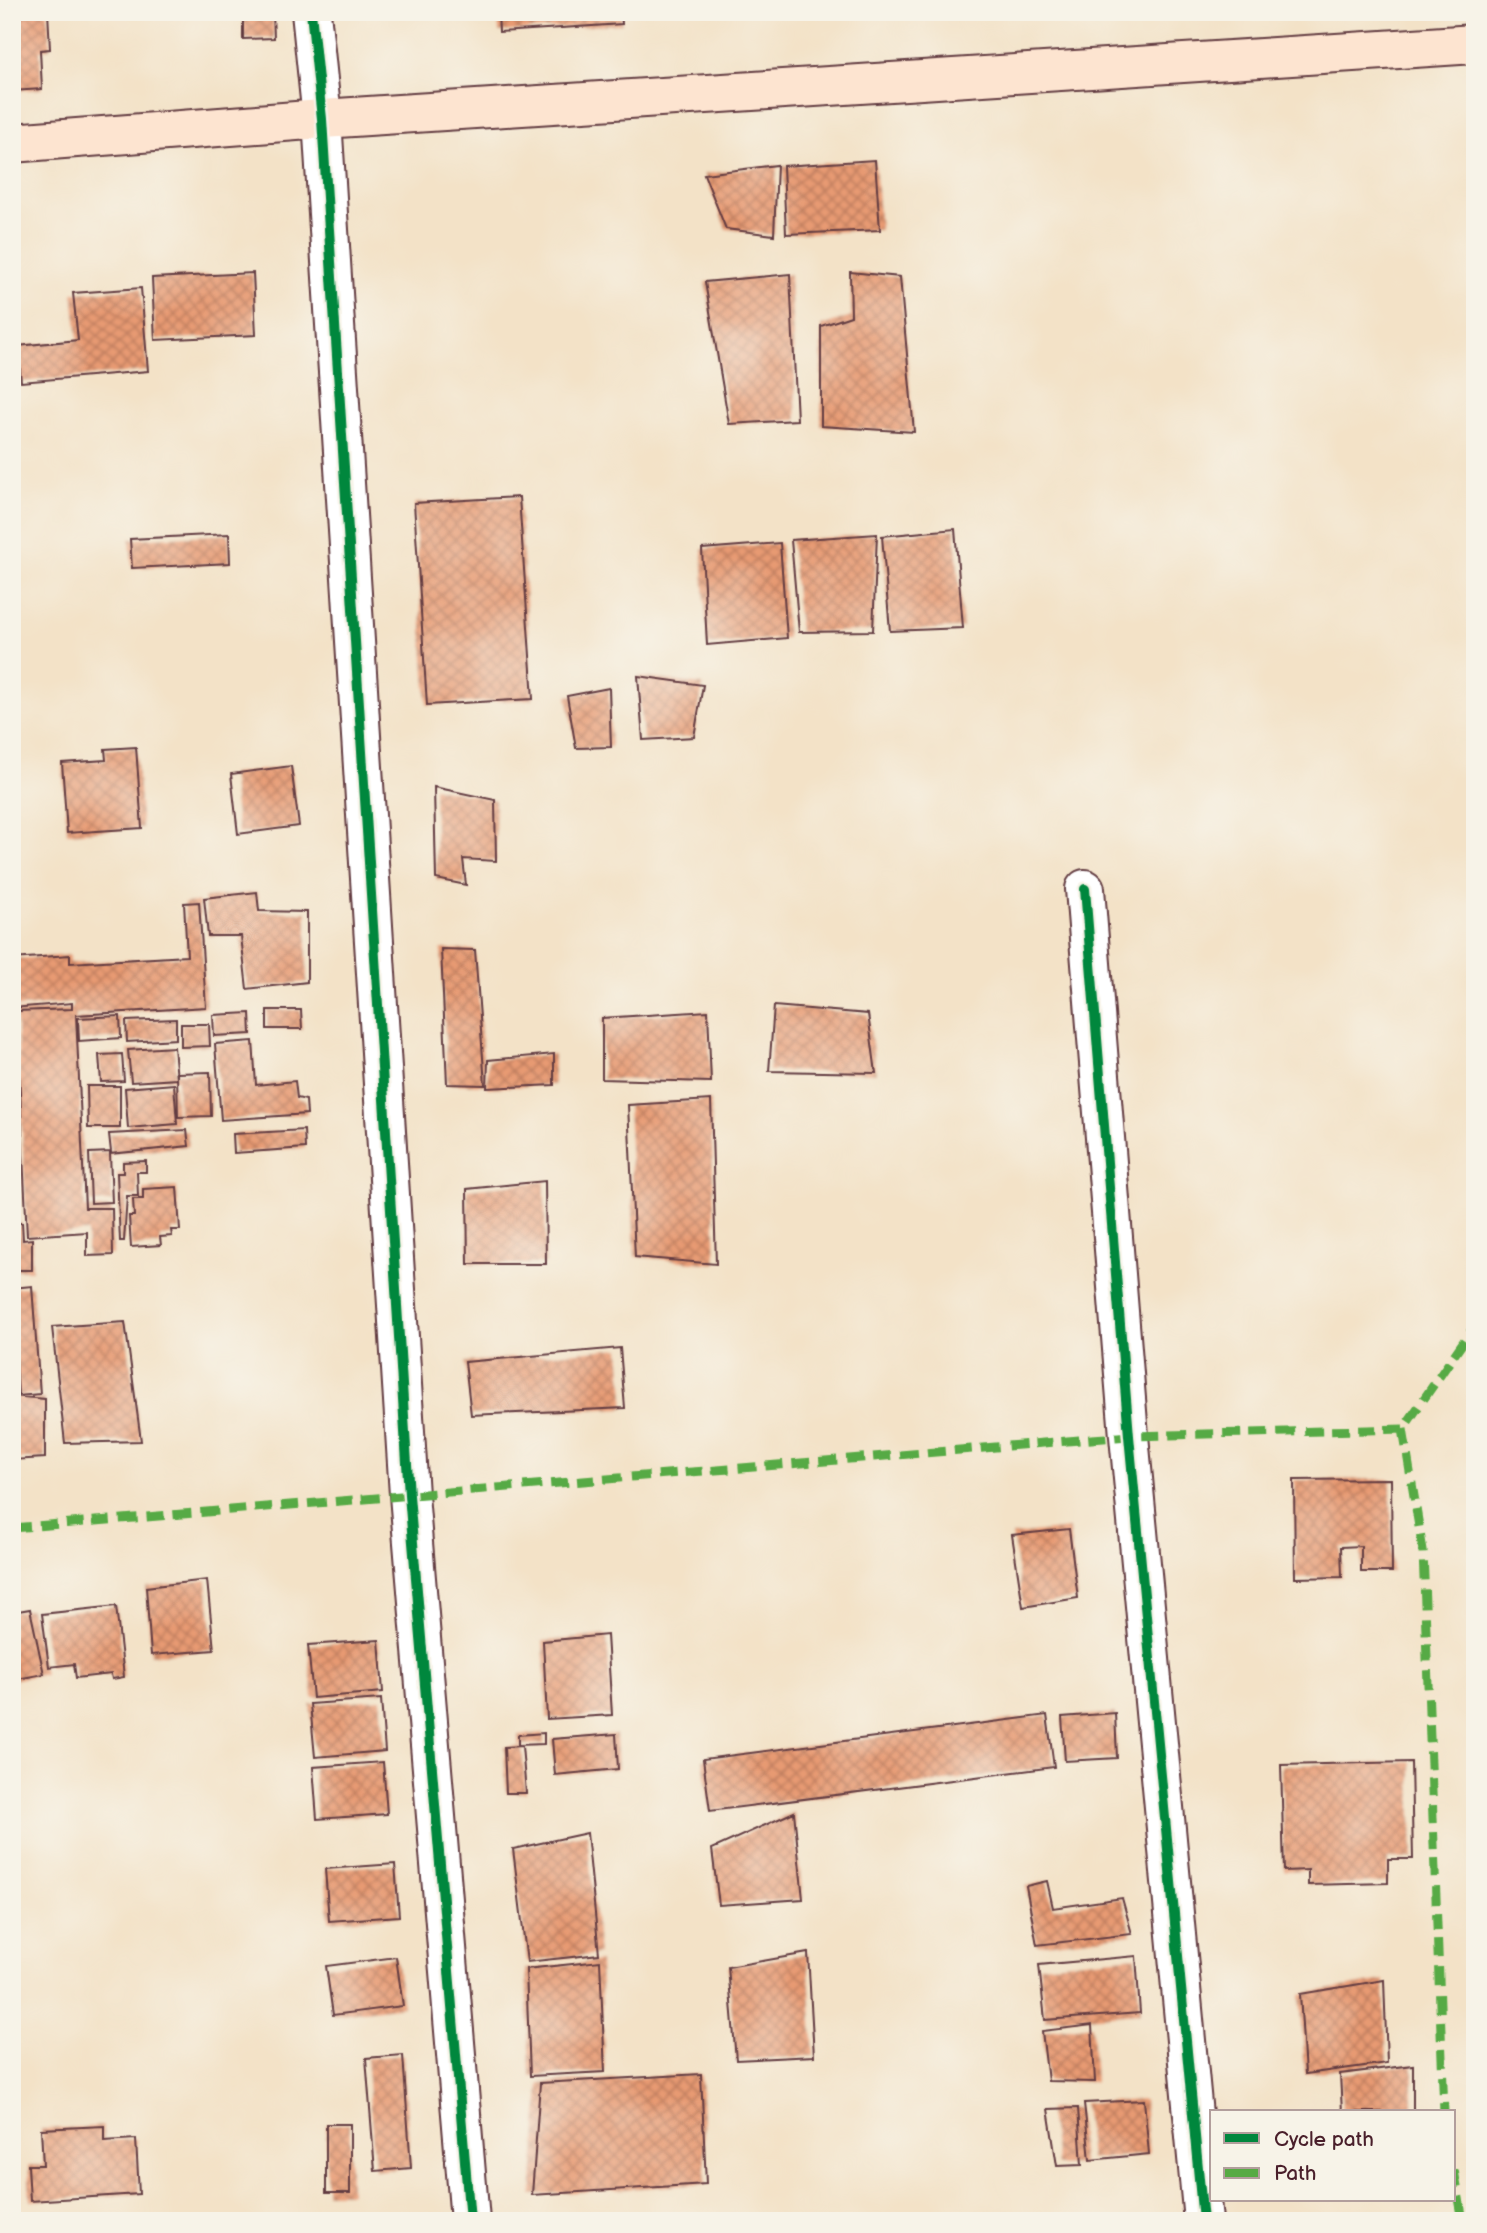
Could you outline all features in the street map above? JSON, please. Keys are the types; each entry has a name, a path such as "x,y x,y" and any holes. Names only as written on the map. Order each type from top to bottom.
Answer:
{"main road":[{"path":"12,143 322,119 1475,44"}],"street":[{"path":"311,12 322,119 409,1495 470,2221"},
{"path":"1085,889 1129,1436 1203,2221"}],"building":[{"path":"12,12 48,12 50,49 40,50 42,89 12,91"},
{"path":"243,12 273,12 274,38 243,39"},
{"path":"498,12 621,12 622,24 499,32"},
{"path":"875,160 880,230 786,234 783,166"},
{"path":"777,165 774,235 726,229 704,174"},
{"path":"850,272 900,277 914,432 821,426 821,326 851,316"},
{"path":"253,273 256,335 155,340 152,278"},
{"path":"790,274 797,420 729,424 705,282"},
{"path":"141,288 148,371 21,382 18,346 78,340 73,293"},
{"path":"519,497 533,699 427,705 414,503"},
{"path":"955,529 963,628 890,631 882,536"},
{"path":"229,534 230,563 132,568 130,539"},
{"path":"877,534 873,631 799,632 791,540"},
{"path":"780,543 787,638 707,645 702,549"},
{"path":"638,676 703,685 694,737 643,740"},
{"path":"609,688 611,747 576,748 567,696"},
{"path":"136,747 142,828 67,833 62,763 106,760 105,749"},
{"path":"291,766 299,826 238,834 231,774"},
{"path":"434,787 495,800 496,861 463,859 466,885 436,879"},
{"path":"257,892 259,911 307,912 307,982 247,989 241,936 208,936 204,898"},
{"path":"199,902 206,1007 76,1015 85,1208 112,1208 113,1255 87,1256 87,1232 27,1236 16,1011 72,1009 72,1003 12,1008 12,959 70,955 70,963 187,956 184,903"},
{"path":"441,949 475,950 485,1085 447,1084"},
{"path":"774,1006 868,1014 876,1073 769,1071"},
{"path":"267,1010 301,1010 302,1029 267,1029"},
{"path":"708,1011 711,1082 602,1079 602,1018"},
{"path":"250,1013 251,1034 214,1036 213,1015"},
{"path":"120,1016 121,1038 79,1041 78,1018"},
{"path":"176,1019 176,1039 127,1042 126,1021"},
{"path":"181,1024 209,1024 210,1046 181,1047"},
{"path":"253,1041 256,1085 295,1081 297,1098 306,1100 307,1114 221,1120 215,1044"},
{"path":"174,1047 177,1079 131,1082 128,1050"},
{"path":"122,1054 124,1081 101,1082 99,1055"},
{"path":"554,1054 554,1085 487,1088 488,1060"},
{"path":"210,1072 211,1116 178,1117 177,1073"},
{"path":"174,1084 177,1124 128,1128 125,1088"},
{"path":"87,1086 120,1086 120,1128 88,1128"},
{"path":"711,1100 716,1264 635,1257 628,1105"},
{"path":"187,1130 189,1146 110,1154 112,1202 91,1203 89,1153 111,1152 109,1134"},
{"path":"304,1130 305,1148 234,1153 233,1134"},
{"path":"146,1161 146,1172 137,1172 138,1196 127,1196 124,1241 120,1241 117,1173 123,1173 123,1162"},
{"path":"545,1181 546,1264 468,1264 467,1189"},
{"path":"177,1187 180,1230 171,1230 172,1236 160,1237 161,1245 131,1247 129,1216 134,1216 133,1199 143,1199 143,1189"},
{"path":"12,1223 22,1223 23,1240 32,1239 32,1270 12,1270"},
{"path":"32,1286 40,1394 18,1396 12,1288"},
{"path":"125,1322 141,1441 65,1443 52,1327"},
{"path":"620,1348 625,1408 471,1415 465,1362"},
{"path":"12,1396 45,1399 45,1458 12,1460"},
{"path":"1391,1479 1392,1572 1361,1572 1361,1546 1341,1547 1342,1577 1295,1578 1294,1480"},
{"path":"1069,1529 1078,1598 1023,1607 1012,1535"},
{"path":"207,1580 214,1650 151,1655 146,1587"},
{"path":"116,1606 124,1677 112,1679 111,1674 76,1678 74,1664 49,1667 42,1614"},
{"path":"30,1609 44,1674 12,1680 12,1612"},
{"path":"607,1635 612,1715 547,1719 543,1641"},
{"path":"379,1640 383,1692 313,1698 308,1645"},
{"path":"381,1699 385,1751 315,1757 310,1704"},
{"path":"1115,1713 1117,1758 1065,1761 1062,1717"},
{"path":"1047,1715 1054,1767 710,1811 703,1759"},
{"path":"544,1733 544,1744 518,1745 518,1735"},
{"path":"616,1734 618,1769 555,1775 552,1739"},
{"path":"522,1746 526,1793 506,1793 504,1747"},
{"path":"383,1762 387,1814 317,1819 313,1767"},
{"path":"1411,1762 1413,1859 1388,1859 1388,1883 1308,1885 1308,1870 1284,1871 1281,1765"},
{"path":"794,1812 803,1899 719,1905 712,1849"},
{"path":"587,1833 599,1954 527,1962 513,1849"},
{"path":"395,1864 399,1916 329,1921 325,1869"},
{"path":"1047,1881 1053,1908 1122,1898 1132,1934 1037,1945 1026,1886"},
{"path":"808,1953 814,2056 736,2060 728,1967"},
{"path":"1136,1956 1140,2013 1045,2020 1039,1965"},
{"path":"396,1957 403,2006 333,2015 326,1966"},
{"path":"600,1961 605,2072 530,2076 526,1969"},
{"path":"1384,1980 1387,2063 1305,2074 1300,1994"},
{"path":"1092,2025 1095,2082 1048,2081 1042,2031"},
{"path":"403,2055 411,2168 375,2171 366,2058"},
{"path":"1413,2065 1413,2110 1342,2110 1340,2074"},
{"path":"701,2074 706,2184 532,2195 540,2083"},
{"path":"1144,2100 1149,2154 1090,2160 1084,2103"},
{"path":"1078,2108 1082,2165 1057,2166 1048,2109"},
{"path":"326,2124 350,2124 350,2193 326,2193"},
{"path":"104,2126 104,2141 136,2139 139,2194 30,2201 28,2165 43,2165 41,2129"}],"marked path":[{"path":"12,1528 1129,1436 1403,1429 1475,1325"},
{"path":"1403,1429 1423,1551 1444,2110"},
{"path":"1456,2181 1463,2221"}],"cycle path":[{"path":"311,12 322,119 409,1495 470,2221"},
{"path":"1085,889 1129,1436 1203,2221"}]}
